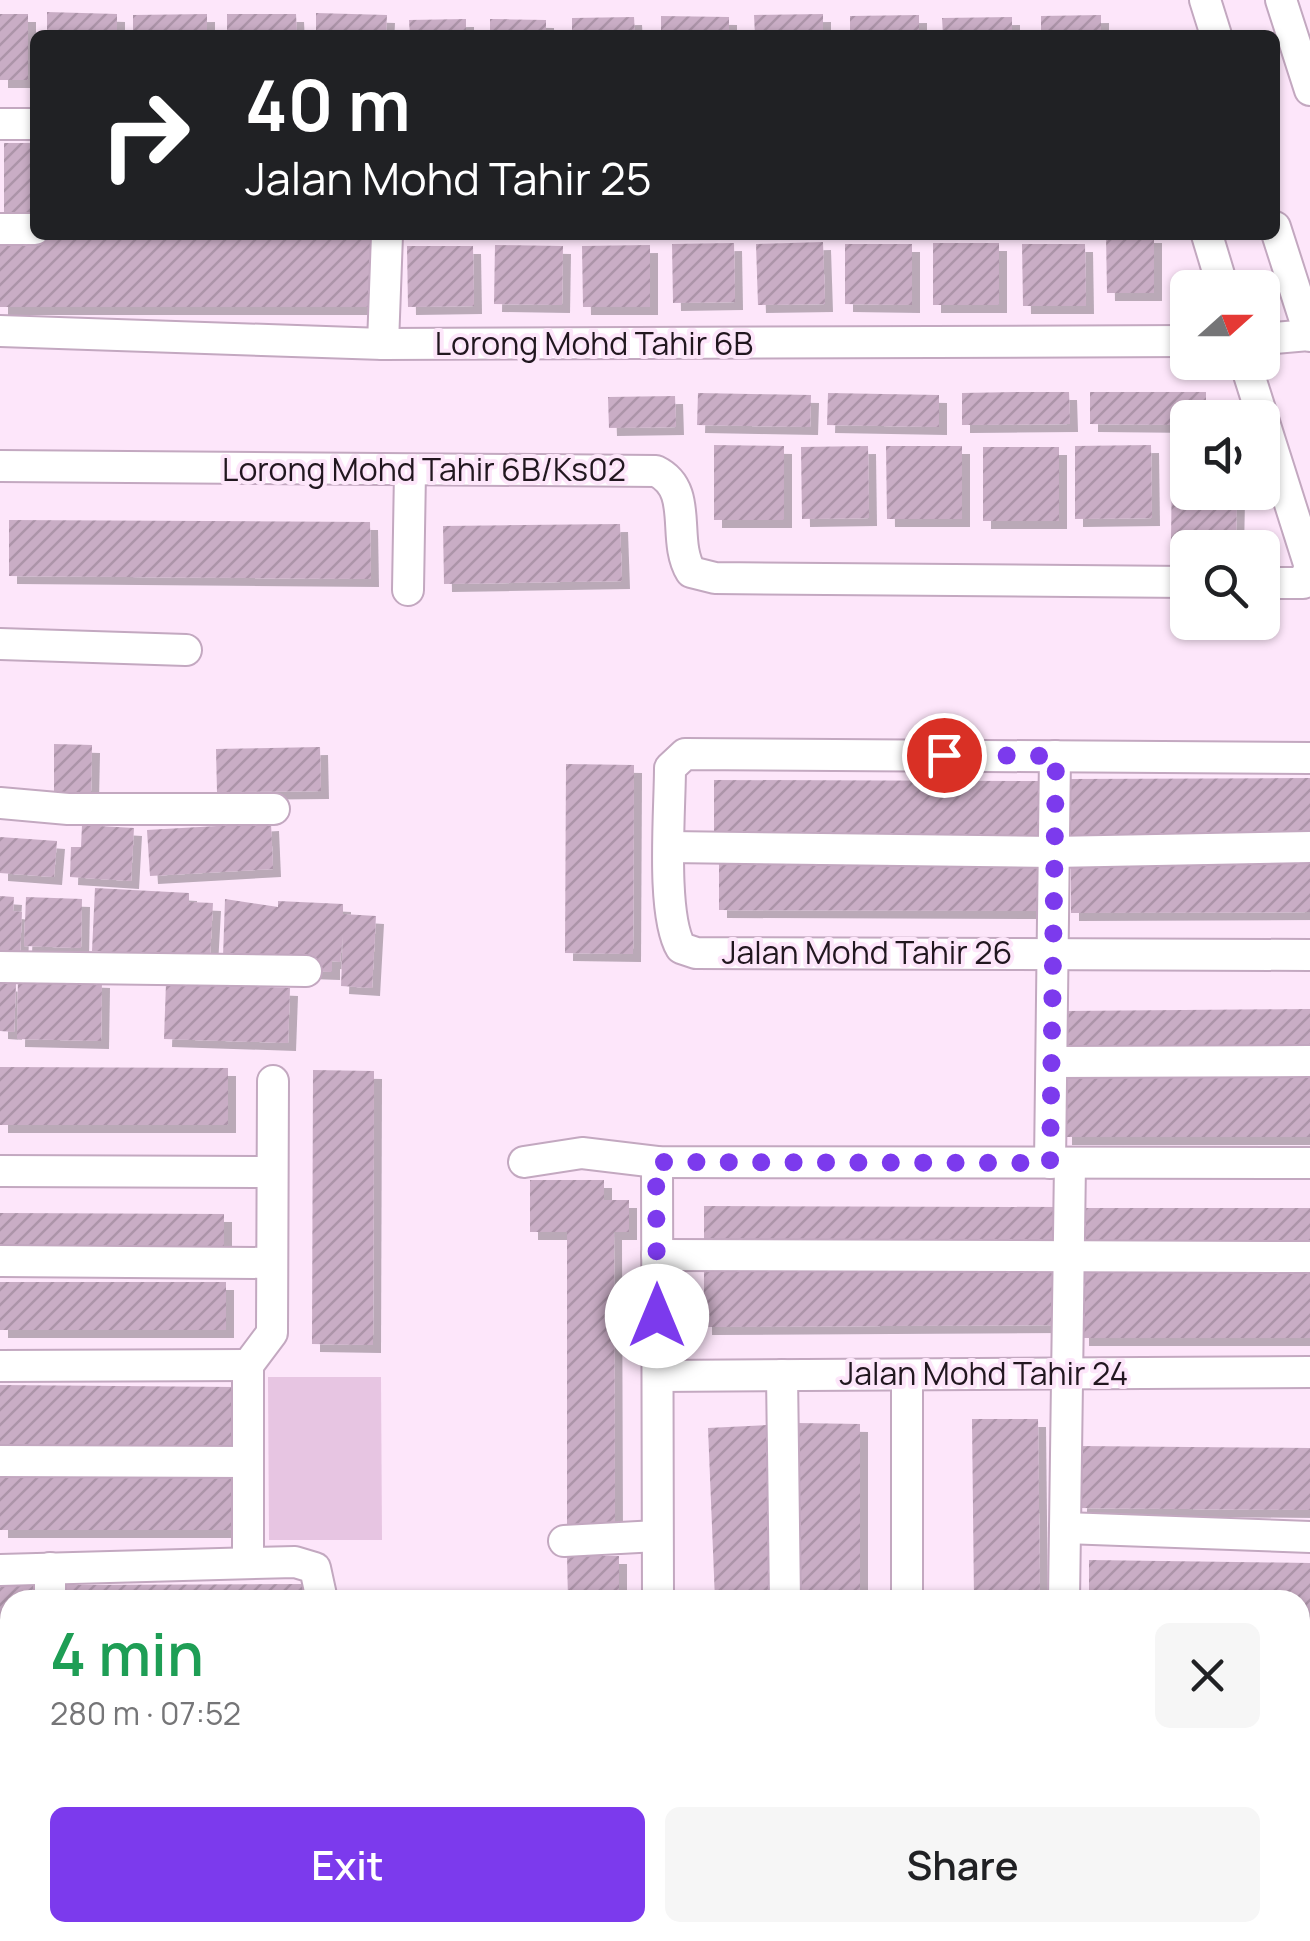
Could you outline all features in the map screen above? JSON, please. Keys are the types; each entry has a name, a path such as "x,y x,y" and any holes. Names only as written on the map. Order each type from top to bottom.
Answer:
{"street":[{"path":"1205,0 1214,30"},
{"path":"1281,0 1310,90"},
{"path":"0,124 30,124"},
{"path":"0,229 30,230"},
{"path":"1280,238 1301,282 1310,335 1280,338"},
{"path":"384,344 387,240"},
{"path":"1209,240 1217,270"},
{"name":"Lorong Mohd Tahir 6B","path":"0,331 384,344 1170,341"},
{"path":"1250,380 1308,572 1280,579"},
{"name":"Lorong Mohd Tahir 6B/Ks02","path":"0,466 656,472 667,477 680,493 679,539 685,562 691,572 715,578 1170,582"},
{"path":"408,590 410,472"},
{"path":"0,644 186,650"},
{"path":"1310,758 685,754 670,768 669,847 1053,852 1310,847"},
{"path":"1056,756 1052,1062 1068,1256 1064,1590"},
{"path":"0,802 68,809 274,809"},
{"name":"Jalan Mohd Tahir 26","path":"669,847 673,934 681,948 696,953 1310,955"},
{"path":"0,966 306,971"},
{"path":"1052,1062 1310,1061"},
{"path":"248,1562 248,1365 272,1334 273,1081"},
{"path":"524,1162 582,1154 656,1162 1310,1163"},
{"path":"656,1162 658,1590"},
{"path":"0,1171 271,1172"},
{"path":"657,1255 1310,1257"},
{"path":"0,1261 271,1263"},
{"path":"0,1366 248,1365"},
{"name":"Jalan Mohd Tahir 24","path":"658,1376 1310,1372"},
{"path":"907,1375 908,1590"},
{"path":"782,1376 785,1590"},
{"path":"0,1461 248,1462"},
{"path":"1065,1528 1310,1538"},
{"path":"564,1541 657,1536"},
{"path":"0,1570 296,1562 315,1568 321,1590"},
{"path":"50,1568 50,1590"}],"shaded area":[{"path":"268,1377 381,1377 382,1540 269,1540"}],"building":[{"path":"47,12 117,14 117,30 47,30"},
{"path":"316,13 387,15 386,30 316,30"},
{"path":"0,14 28,14 28,80 0,80"},
{"path":"207,14 207,30 133,30 133,15"},
{"path":"227,14 296,14 297,30 227,30"},
{"path":"823,14 823,30 755,30 754,15"},
{"path":"919,15 919,30 850,30 850,16"},
{"path":"1101,15 1101,30 1041,30 1041,16"},
{"path":"661,16 729,17 729,30 661,30"},
{"path":"634,17 635,30 572,30 572,18"},
{"path":"1012,17 1012,30 943,30 942,18"},
{"path":"466,19 466,30 410,30 409,20"},
{"path":"490,19 546,20 546,30 490,30"},
{"path":"4,143 30,143 30,221 4,221"},
{"path":"0,234 30,234 30,240 375,240 375,307 0,307"},
{"path":"1106,240 1154,240 1154,293 1107,293"},
{"path":"823,242 825,304 758,305 756,244"},
{"path":"734,243 735,302 673,303 672,244"},
{"path":"933,243 999,243 999,305 933,305"},
{"path":"845,244 912,244 912,305 845,304"},
{"path":"1022,244 1085,244 1086,306 1023,306"},
{"path":"495,245 563,246 562,305 494,304"},
{"path":"650,245 650,307 583,307 582,246"},
{"path":"407,246 473,246 474,306 408,307"},
{"path":"1069,392 1070,424 962,425 962,393"},
{"path":"1090,392 1206,392 1206,400 1170,400 1170,425 1090,424"},
{"path":"698,393 811,395 810,427 697,425"},
{"path":"828,393 939,395 939,427 827,425"},
{"path":"675,396 676,427 609,428 608,397"},
{"path":"714,445 784,446 784,520 714,520"},
{"path":"1151,445 1152,518 1075,519 1075,446"},
{"path":"868,446 869,518 802,519 801,447"},
{"path":"886,446 962,446 962,519 887,519"},
{"path":"983,447 1059,447 1059,521 983,521"},
{"path":"1171,510 1237,510 1236,530 1171,530"},
{"path":"9,520 370,522 371,579 9,576"},
{"path":"620,524 622,581 444,584 443,526"},
{"path":"54,744 92,745 91,793 54,793"},
{"path":"320,747 321,791 217,792 216,749"},
{"path":"566,764 634,765 633,954 565,953"},
{"path":"1310,778 1310,843 1071,843 1070,779"},
{"path":"714,780 1047,781 1047,843 714,842"},
{"path":"271,823 273,869 150,876 147,830"},
{"path":"82,825 134,828 131,881 70,877 71,847 81,847"},
{"path":"0,837 57,841 54,877 0,873"},
{"path":"719,857 1047,859 1047,911 719,910"},
{"path":"1310,858 1310,912 1071,913 1071,859"},
{"path":"95,888 189,893 189,902 213,903 210,957 92,951"},
{"path":"0,896 14,897 13,911 22,912 20,954 0,953"},
{"path":"26,897 82,899 81,948 24,946"},
{"path":"225,899 278,907 278,901 343,904 343,914 376,916 372,988 341,986 343,935 340,962 332,961 332,972 275,970 223,957"},
{"path":"18,977 102,980 101,1041 17,1039"},
{"path":"0,983 16,984 14,1032 0,1031"},
{"path":"166,983 290,988 288,1043 164,1039"},
{"path":"1310,1009 1310,1056 1065,1058 1064,1011"},
{"path":"0,1067 228,1068 228,1125 0,1125"},
{"path":"1064,1067 1310,1068 1310,1137 1064,1137"},
{"path":"313,1070 374,1071 373,1345 312,1344"},
{"path":"530,1180 604,1180 604,1200 629,1200 629,1232 614,1232 615,1534 567,1534 567,1232 530,1232"},
{"path":"704,1206 1058,1207 1058,1253 704,1252"},
{"path":"1081,1208 1310,1208 1310,1254 1081,1254"},
{"path":"0,1213 224,1214 224,1255 0,1254"},
{"path":"1057,1266 1057,1325 704,1327 704,1268"},
{"path":"1310,1269 1310,1338 1081,1338 1081,1270"},
{"path":"0,1282 226,1282 226,1330 0,1330"},
{"path":"0,1385 235,1387 235,1460 0,1458"},
{"path":"972,1419 1038,1419 1040,1590 974,1590"},
{"path":"798,1423 860,1424 860,1590 798,1590"},
{"path":"767,1425 775,1590 715,1590 708,1428"},
{"path":"1079,1446 1310,1448 1310,1510 1079,1508"},
{"path":"0,1467 238,1468 238,1530 0,1530"},
{"path":"567,1556 619,1556 619,1590 568,1590"},
{"path":"1089,1560 1310,1563 1310,1590 1089,1590"},
{"path":"0,1583 40,1583 40,1590 0,1590"},
{"path":"312,1584 312,1590 64,1590 64,1585"}],"route":[{"path":"657,1316 656,1162 1050,1163 1056,756 944,755"}]}
